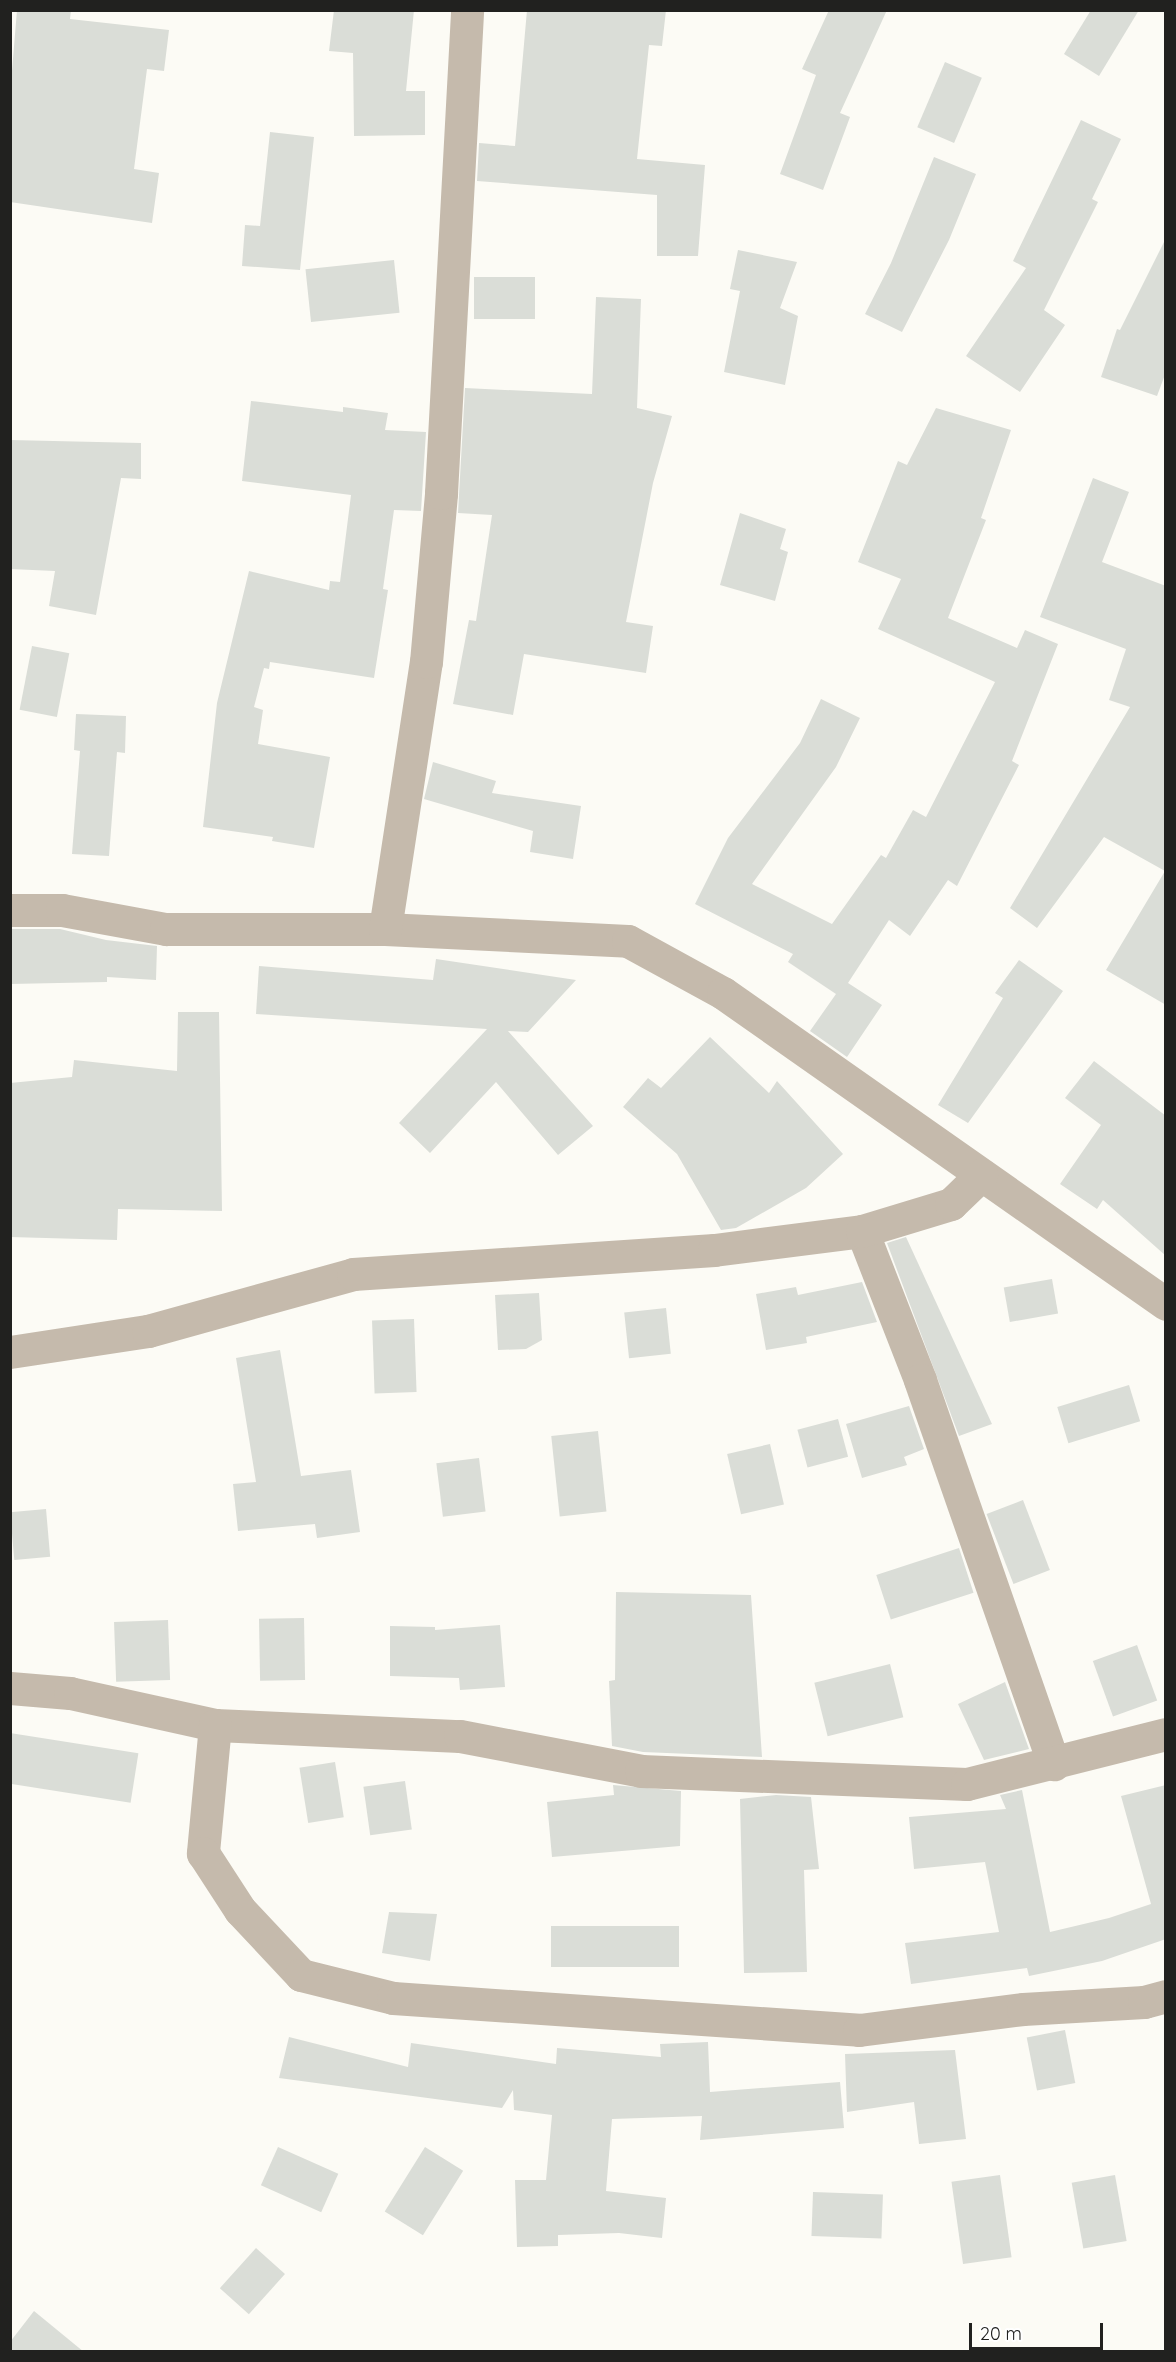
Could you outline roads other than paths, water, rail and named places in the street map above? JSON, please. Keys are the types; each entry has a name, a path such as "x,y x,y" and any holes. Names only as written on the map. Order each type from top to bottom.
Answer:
{"street":[{"path":"385,929 427,651 441,493 467,10"},
{"path":"10,910 62,910 166,929 385,929 628,941 723,993 1166,1304"},
{"path":"10,1352 147,1331 352,1274 714,1250 862,1231 951,1204 981,1175"},
{"path":"862,1231 920,1380 1054,1764"},
{"path":"10,1688 70,1694 214,1725 460,1736 641,1771 967,1784 1054,1764 1166,1734"},
{"path":"214,1725 204,1853 240,1910 301,1975 393,1998 859,2030 1023,2009 1144,2002 1166,1996"}]}
